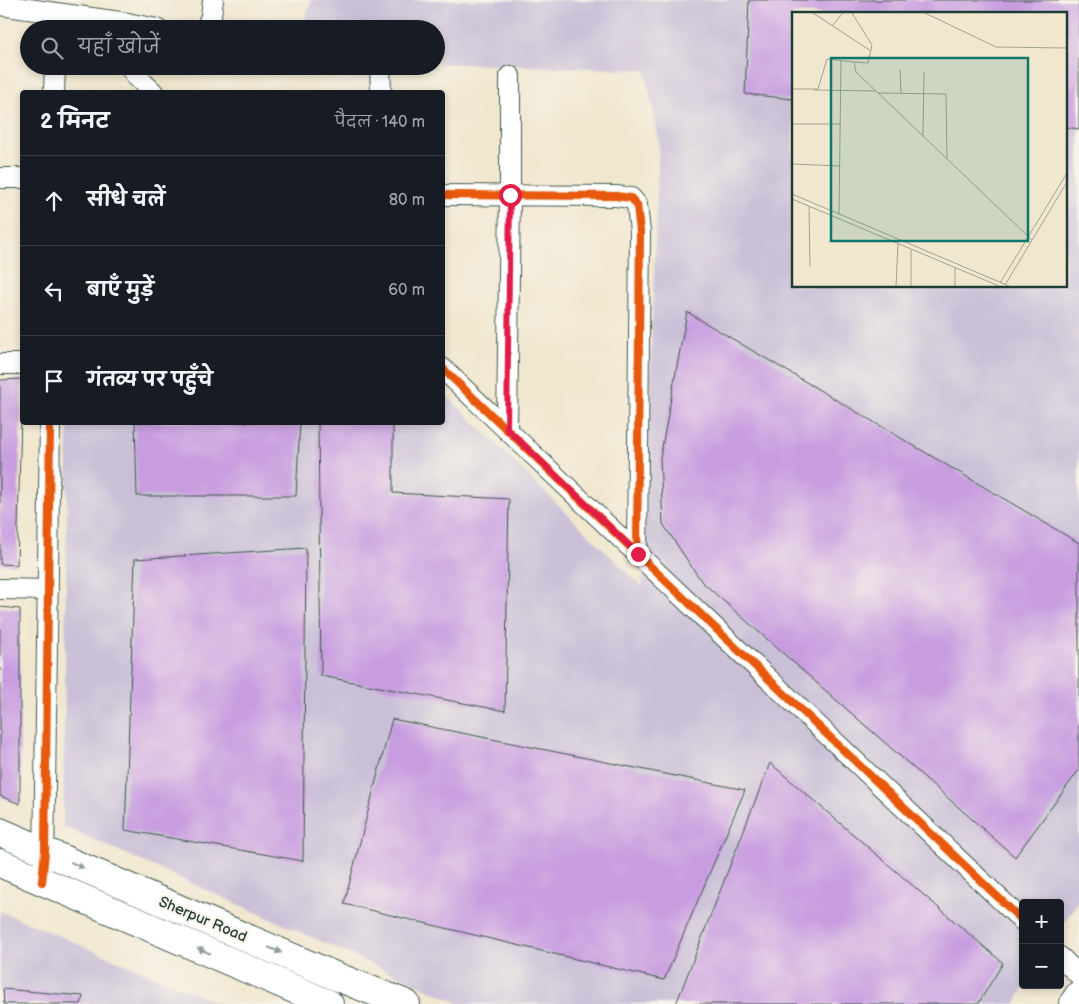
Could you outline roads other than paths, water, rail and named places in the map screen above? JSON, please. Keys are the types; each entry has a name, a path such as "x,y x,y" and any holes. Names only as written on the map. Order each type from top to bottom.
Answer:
{"street":[{"path":"209,20 213,0"},
{"path":"0,5 52,20"},
{"path":"54,90 55,75"},
{"path":"136,75 151,90"},
{"path":"380,75 380,90"},
{"path":"507,429 510,76"},
{"path":"0,178 20,178"},
{"path":"445,195 616,196 631,198 637,205 640,232 638,554"},
{"path":"0,364 20,364"},
{"path":"445,371 1019,918"},
{"path":"42,882 45,851 50,425"},
{"path":"0,589 48,590"},
{"name":"Sherpur Road","path":"0,832 335,976 406,1004"},
{"name":"Sherpur Road","path":"0,863 326,1003"},
{"path":"123,916 135,890"},
{"path":"1064,961 1079,975"},
{"path":"326,1003 335,976"},
{"path":"1073,1004 1079,995"}]}
